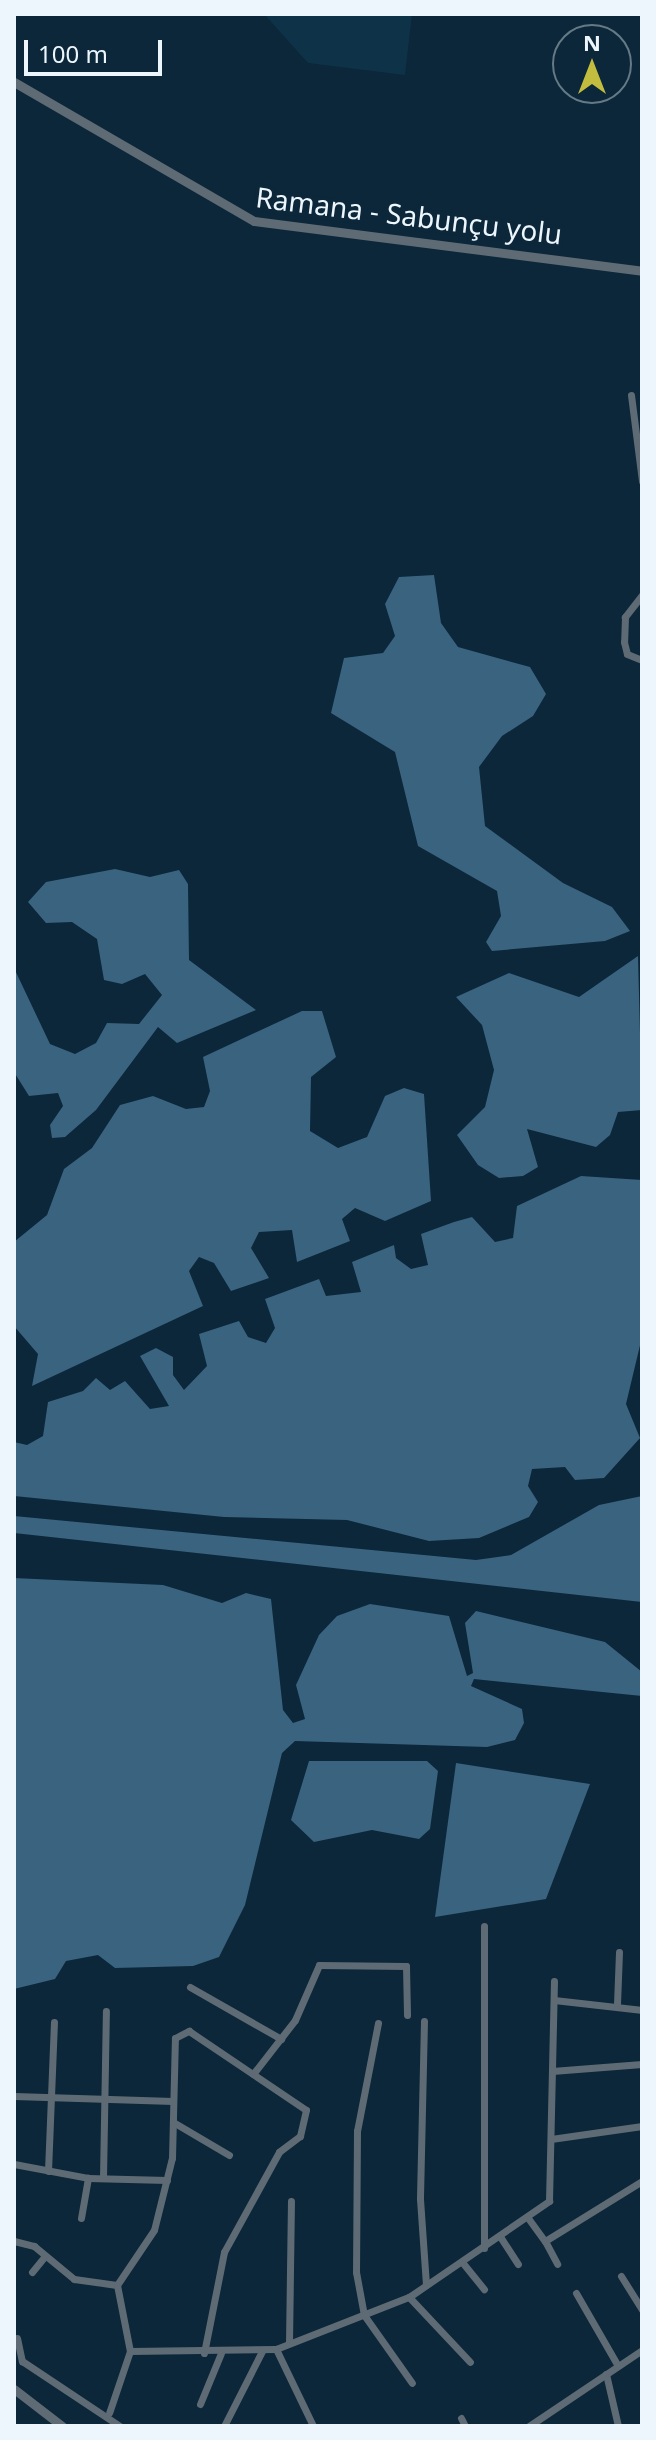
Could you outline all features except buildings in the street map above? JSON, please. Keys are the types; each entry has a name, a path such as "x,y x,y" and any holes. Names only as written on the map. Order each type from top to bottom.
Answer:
{"street":[{"name":"Ramana - Sabunçu yolu","path":"14,82 254,221 642,271"},
{"path":"631,395 631,414 642,481"},
{"path":"631,414 642,414"},
{"path":"642,595 625,617 624,642 627,654 642,660"},
{"path":"484,1926 484,2248"},
{"path":"617,2004 619,1952"},
{"path":"253,2074 281,2039 319,1965 406,1966 407,2015"},
{"path":"130,2351 221,2353 276,2349 409,2297 528,2218 553,2195 554,1981"},
{"path":"190,1987 281,2039"},
{"path":"554,2000 617,2004 642,2010"},
{"path":"103,2178 106,2011"},
{"path":"424,2021 420,2199 426,2285"},
{"path":"48,2171 54,2022"},
{"path":"378,2023 357,2131 354,2196 364,2315 412,2383"},
{"path":"109,2413 130,2351 117,2285 151,2238 167,2180 173,2122 175,2038 183,2030 304,2104 306,2116 295,2143 279,2152 257,2186 224,2252 204,2353"},
{"path":"552,2071 642,2064"},
{"path":"14,2096 173,2101"},
{"path":"173,2122 229,2155"},
{"path":"551,2139 642,2126"},
{"path":"14,2164 88,2178 167,2180"},
{"path":"81,2218 88,2178"},
{"path":"545,2241 642,2181"},
{"path":"289,2343 291,2201"},
{"path":"528,2218 557,2264"},
{"path":"501,2238 518,2264"},
{"path":"14,2241 81,2282 117,2285"},
{"path":"32,2272 44,2257"},
{"path":"462,2262 484,2289"},
{"path":"621,2276 642,2310"},
{"path":"576,2293 618,2366"},
{"path":"409,2297 470,2362"},
{"path":"17,2338 22,2361 109,2413 120,2426"},
{"path":"276,2349 313,2426"},
{"path":"529,2426 642,2350"},
{"path":"224,2426 262,2351"},
{"path":"200,2404 221,2353"},
{"path":"606,2374 618,2426"},
{"path":"14,2389 62,2426"}],"shaded area":[{"path":"264,14 412,14 405,75 308,63"},
{"path":"434,575 441,623 458,647 530,667 546,694 533,716 502,736 479,767 485,826 563,883 612,907 630,931 605,941 492,951 486,942 501,916 497,891 418,846 395,752 331,713 344,658 383,653 395,636 385,604 399,577"},
{"path":"115,869 150,877 179,870 188,884 189,960 256,1010 177,1043 158,1027 96,1110 65,1137 52,1138 50,1125 63,1106 58,1093 29,1096 14,1072 14,968 50,1044 75,1054 96,1043 107,1023 139,1024 162,995 145,974 122,984 104,980 97,939 72,922 46,923 28,902 46,882"},
{"path":"638,956 642,1110 618,1112 610,1135 596,1147 527,1129 538,1167 523,1176 499,1178 478,1165 457,1135 485,1107 494,1070 482,1025 456,997 509,973 579,997"},
{"path":"302,1011 322,1011 336,1057 311,1077 310,1131 338,1148 367,1137 385,1096 404,1088 424,1094 431,1201 385,1221 355,1208 342,1219 350,1241 297,1262 292,1230 259,1232 251,1248 269,1278 231,1291 214,1263 199,1257 189,1271 203,1306 32,1386 38,1354 14,1326 14,1242 47,1215 64,1169 92,1148 120,1105 153,1096 186,1109 204,1107 210,1091 203,1057"},
{"path":"581,1176 642,1180 642,1337 626,1404 640,1438 604,1478 575,1480 565,1467 532,1469 528,1486 538,1502 529,1517 479,1538 429,1541 347,1520 224,1517 14,1496 14,1442 27,1445 43,1436 48,1402 83,1391 96,1378 110,1390 125,1381 150,1409 169,1406 140,1356 156,1348 173,1357 173,1375 184,1390 207,1366 199,1334 239,1321 248,1337 266,1343 275,1328 265,1299 319,1279 326,1296 361,1292 352,1262 394,1245 396,1258 411,1269 428,1265 421,1234 472,1217 495,1242 513,1238 517,1206"},
{"path":"642,1496 642,1602 14,1533 14,1516 476,1560 511,1555 599,1505"},
{"path":"14,1578 163,1585 222,1603 246,1593 271,1599 283,1710 293,1723 305,1719 296,1685 319,1635 337,1616 370,1604 449,1616 467,1676 473,1673 465,1623 476,1611 605,1642 642,1672 642,1696 474,1679 471,1686 522,1709 524,1723 515,1740 487,1747 295,1741 282,1753 245,1905 219,1957 193,1966 115,1968 98,1955 66,1961 55,1979 14,1989"},
{"path":"309,1761 427,1761 438,1771 430,1829 419,1839 372,1830 314,1842 291,1820"},
{"path":"456,1763 590,1784 546,1899 435,1917"}]}
